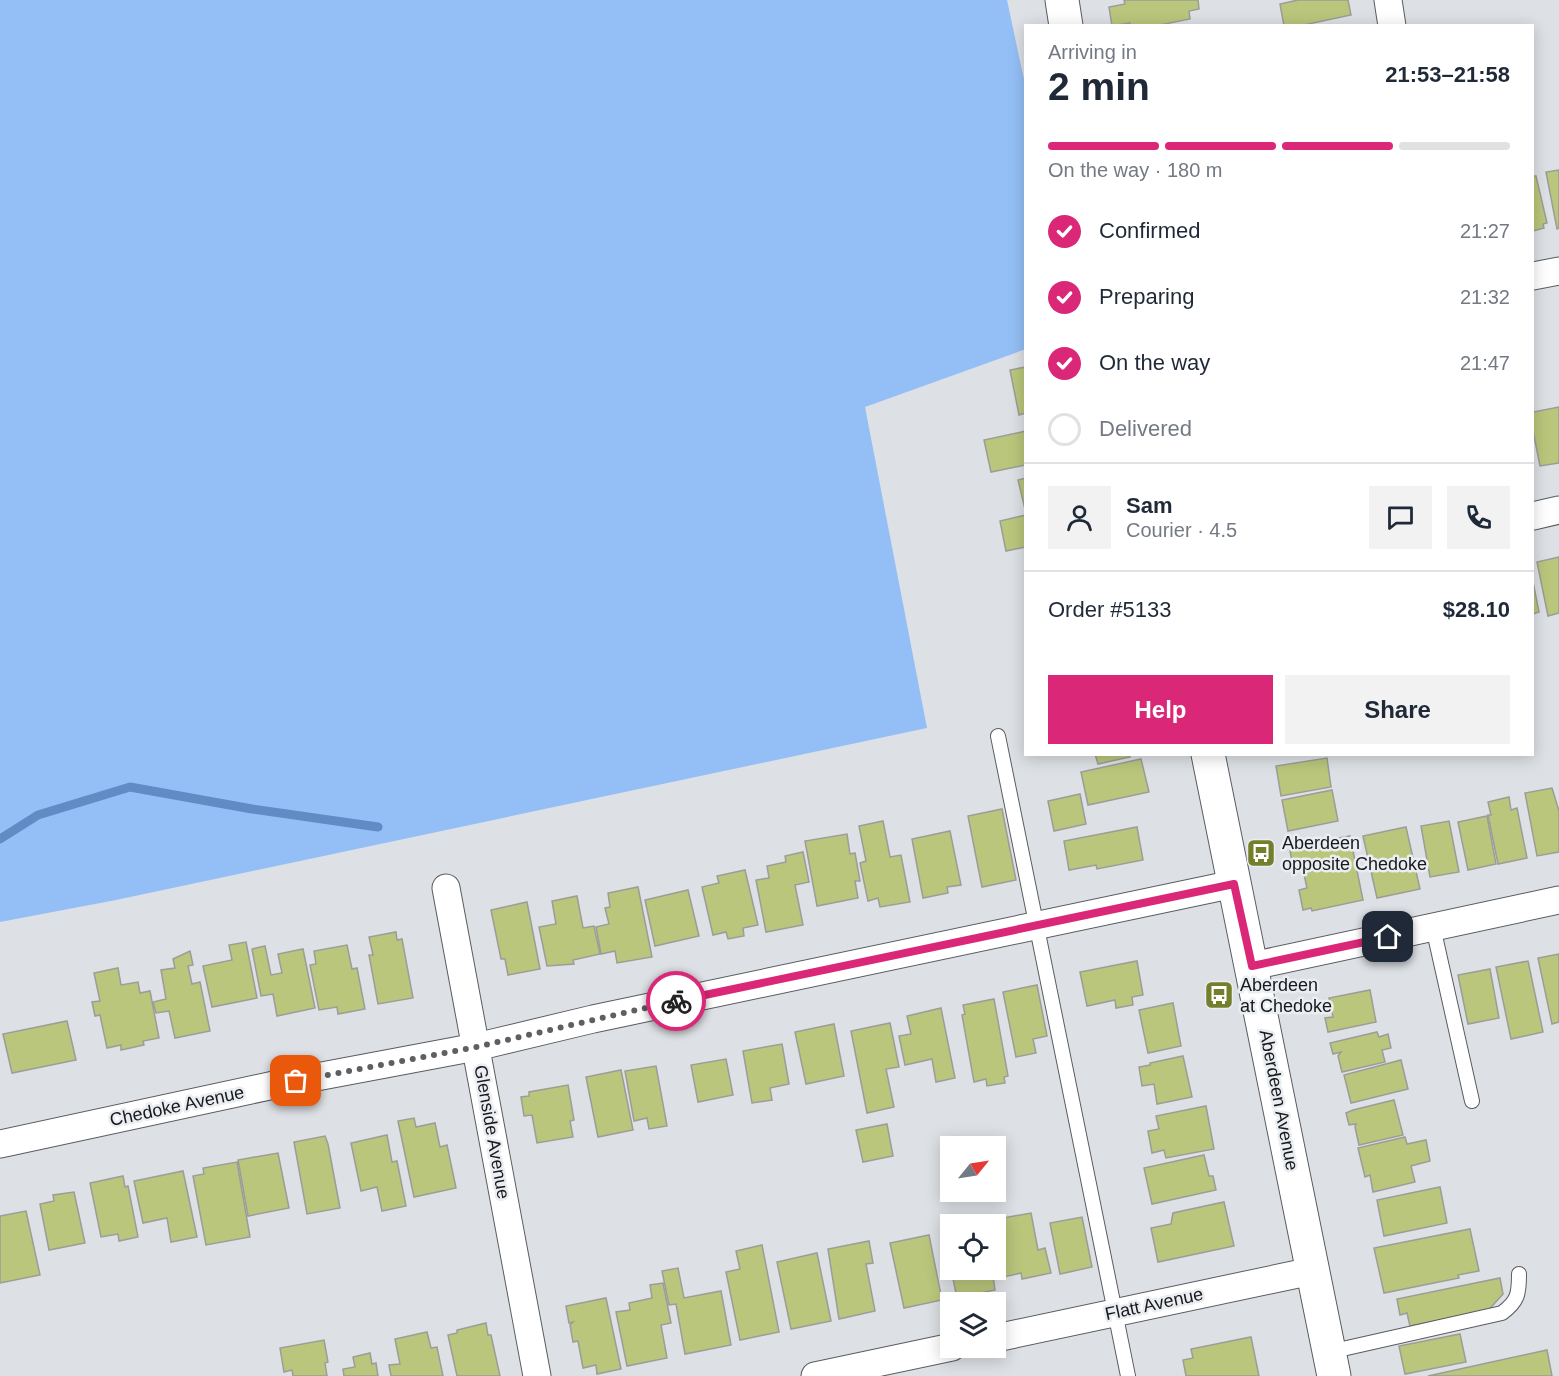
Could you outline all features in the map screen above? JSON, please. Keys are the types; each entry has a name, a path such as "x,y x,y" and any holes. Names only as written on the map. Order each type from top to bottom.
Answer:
{"main road":[{"path":"1062,0 1066,24"},
{"name":"Aberdeen Avenue","path":"1208,756 1332,1364"}],"street":[{"path":"1388,0 1392,24"},
{"path":"1534,276 1559,271"},
{"path":"1534,516 1559,510"},
{"name":"Chedoke Avenue","path":"0,1144 274,1085 476,1047 604,1016 1234,884"},
{"name":"Glenside Avenue","path":"446,888 537,1376"},
{"path":"1252,966 1559,900"},
{"name":"Flatt Avenue","path":"1006,1336 1312,1271"},
{"path":"815,1376 940,1350"}],"lane":[{"path":"998,736 1128,1376"},
{"path":"1433,927 1472,1101"},
{"path":"1332,1364 1502,1313 1514,1304 1519,1289 1519,1274"}],"shaded area":[{"path":"0,0 1007,0 1024,80 1024,350 865,407 927,728 116,900 0,922"}],"building":[{"path":"1124,0 1198,0 1199,9 1189,11 1190,19 1165,24 1112,24 1109,7 1125,4"},
{"path":"1298,0 1348,0 1351,15 1308,24 1284,24 1280,4"},
{"path":"1559,170 1559,228 1557,229 1546,172"},
{"path":"1534,176 1536,176 1547,223 1543,224 1544,228 1534,231"},
{"path":"1024,367 1024,414 1019,415 1010,370"},
{"path":"1559,407 1559,463 1540,466 1534,436 1534,412"},
{"path":"1024,431 1024,465 991,472 984,440"},
{"path":"1024,478 1024,505 1018,480"},
{"path":"1024,515 1024,547 1006,551 1000,521"},
{"path":"1559,557 1559,613 1548,616 1537,562"},
{"path":"1534,587 1539,612 1534,614"},
{"path":"1096,756 1130,757 1098,764"},
{"path":"1327,758 1331,787 1281,796 1276,766"},
{"path":"1141,759 1149,792 1088,805 1081,772"},
{"path":"1552,788 1559,811 1559,852 1537,856 1525,793"},
{"path":"1332,790 1338,821 1288,831 1282,800"},
{"path":"1080,794 1086,824 1054,831 1048,801"},
{"path":"1509,797 1511,810 1517,808 1527,858 1498,864 1488,815 1491,815 1488,802"},
{"path":"1002,809 1016,880 982,887 968,816"},
{"path":"1487,816 1496,864 1468,870 1458,822"},
{"path":"883,821 890,857 901,855 910,902 880,907 878,898 868,901 860,863 866,861 859,826"},
{"path":"1449,821 1459,872 1430,877 1421,826"},
{"path":"1137,827 1143,860 1097,869 1096,865 1069,870 1064,841"},
{"path":"1406,827 1420,889 1377,898 1363,836"},
{"path":"950,831 961,885 947,887 948,893 923,898 912,839"},
{"path":"847,834 850,854 855,853 860,881 855,881 858,898 817,906 805,841"},
{"path":"1350,836 1363,900 1312,911 1311,908 1303,910 1299,890 1307,888 1303,870 1294,871 1290,851 1298,849 1298,846"},
{"path":"803,852 809,882 795,885 803,925 766,932 756,880 769,878 767,866 786,862 785,856"},
{"path":"745,870 758,925 743,928 744,936 728,939 726,932 713,935 702,887 719,883 717,876"},
{"path":"638,887 652,957 617,963 615,951 601,954 596,927 609,924 605,908 610,907 608,893"},
{"path":"688,890 699,936 655,946 645,900"},
{"path":"577,896 583,928 594,926 600,954 573,960 574,964 547,966 539,927 556,924 552,901"},
{"path":"527,902 540,969 508,975 505,959 501,959 491,910"},
{"path":"396,932 397,940 402,939 413,998 378,1004 369,955 373,955 369,937"},
{"path":"246,942 257,998 212,1007 203,966 232,960 229,945"},
{"path":"347,945 352,969 357,968 365,1009 338,1014 337,1007 319,1010 310,965 316,964 314,951"},
{"path":"265,946 271,975 282,973 278,954 303,949 315,1008 277,1016 273,994 261,996 252,949"},
{"path":"190,951 193,965 188,966 192,984 200,982 210,1031 175,1038 169,1011 156,1013 153,1002 166,999 161,970 175,968 173,959"},
{"path":"1559,954 1559,1022 1552,1024 1538,958"},
{"path":"1137,961 1143,995 1132,997 1133,1005 1116,1008 1115,1000 1087,1006 1080,972"},
{"path":"1528,961 1543,1032 1511,1039 1496,967"},
{"path":"118,968 121,985 138,982 140,993 150,991 159,1038 143,1041 144,1045 121,1050 121,1045 107,1048 100,1015 95,1016 92,1002 100,1001 94,973"},
{"path":"1490,969 1499,1018 1468,1024 1458,975"},
{"path":"1037,985 1047,1036 1033,1039 1036,1053 1016,1057 1003,992"},
{"path":"1370,990 1376,1022 1328,1032 1325,1018 1333,1017 1329,998"},
{"path":"994,999 1008,1076 1004,1077 1005,1083 987,1086 986,1079 974,1082 962,1015 965,1014 963,1005"},
{"path":"1173,1003 1181,1046 1148,1053 1139,1010"},
{"path":"941,1008 955,1078 936,1082 932,1059 905,1065 899,1036 911,1034 907,1016"},
{"path":"67,1021 76,1060 12,1073 3,1034"},
{"path":"890,1023 899,1067 886,1069 894,1107 867,1113 851,1031"},
{"path":"834,1024 844,1076 806,1084 795,1032"},
{"path":"1377,1032 1379,1037 1388,1034 1391,1048 1382,1050 1385,1062 1342,1072 1338,1056 1341,1052 1333,1054 1330,1043"},
{"path":"782,1044 789,1084 770,1088 772,1100 752,1103 743,1051"},
{"path":"1183,1056 1192,1097 1157,1104 1154,1084 1142,1086 1139,1067"},
{"path":"726,1059 733,1095 698,1102 691,1065"},
{"path":"1401,1060 1408,1089 1351,1103 1344,1075"},
{"path":"656,1066 667,1126 649,1129 647,1118 634,1121 625,1071"},
{"path":"621,1070 633,1130 598,1137 586,1077"},
{"path":"568,1085 574,1120 570,1121 573,1137 537,1143 532,1115 524,1116 521,1097 529,1096 529,1092"},
{"path":"1394,1100 1403,1135 1359,1145 1356,1124 1349,1125 1346,1113"},
{"path":"1206,1106 1214,1149 1166,1158 1164,1150 1152,1153 1148,1131 1159,1129 1156,1116"},
{"path":"414,1118 416,1127 435,1123 440,1147 447,1145 456,1188 414,1197 398,1121"},
{"path":"887,1124 893,1156 863,1162 856,1130"},
{"path":"387,1135 392,1162 397,1161 406,1206 382,1211 377,1187 361,1191 351,1143"},
{"path":"325,1136 340,1208 307,1214 294,1142"},
{"path":"1405,1137 1407,1144 1426,1140 1430,1161 1411,1166 1415,1182 1373,1192 1370,1175 1365,1177 1358,1148"},
{"path":"278,1153 289,1208 248,1216 238,1160"},
{"path":"1204,1155 1209,1176 1213,1176 1216,1190 1152,1204 1144,1168"},
{"path":"237,1162 250,1237 206,1245 193,1176 204,1174 203,1168"},
{"path":"183,1171 197,1237 171,1242 167,1218 143,1223 134,1181"},
{"path":"123,1176 125,1187 128,1186 138,1237 119,1241 118,1234 101,1237 90,1183"},
{"path":"1440,1187 1447,1223 1384,1236 1377,1200"},
{"path":"74,1192 85,1243 49,1250 40,1204 54,1201 53,1195"},
{"path":"1224,1202 1234,1246 1158,1262 1151,1228 1171,1224 1173,1213"},
{"path":"26,1211 40,1275 0,1283 0,1216"},
{"path":"1031,1213 1038,1250 1045,1248 1051,1273 1022,1279 1021,1273 1006,1276 1006,1217"},
{"path":"1082,1217 1092,1267 1060,1274 1050,1223"},
{"path":"1470,1229 1479,1271 1458,1275 1459,1278 1384,1293 1374,1248"},
{"path":"929,1235 940,1300 904,1308 890,1243"},
{"path":"869,1241 873,1263 866,1264 875,1311 839,1319 828,1249"},
{"path":"762,1245 779,1332 740,1340 726,1272 740,1269 736,1251"},
{"path":"817,1253 831,1321 791,1329 777,1262"},
{"path":"678,1268 684,1298 721,1291 731,1345 685,1354 676,1304 669,1305 662,1271"},
{"path":"1500,1278 1503,1294 1484,1315 1484,1311 1410,1326 1407,1313 1400,1315 1397,1299"},
{"path":"953,1280 994,1280 995,1290 956,1292"},
{"path":"663,1283 671,1323 661,1325 667,1358 627,1366 616,1312 630,1310 629,1303 652,1298 650,1285"},
{"path":"606,1298 621,1369 597,1374 596,1365 583,1368 578,1341 573,1342 570,1325 573,1322 569,1323 566,1306"},
{"path":"486,1323 500,1376 457,1376 448,1335 457,1333 457,1330"},
{"path":"427,1332 431,1348 437,1347 443,1376 391,1376 389,1365 400,1364 395,1339"},
{"path":"1460,1334 1466,1362 1405,1374 1399,1346"},
{"path":"1251,1337 1259,1376 1186,1376 1183,1360 1193,1358 1191,1349"},
{"path":"324,1340 328,1362 325,1363 327,1376 293,1376 292,1370 284,1372 280,1348"},
{"path":"1547,1350 1552,1376 1428,1376"},
{"path":"370,1353 372,1364 376,1363 378,1376 344,1376 343,1369 355,1367 353,1357"}],"waterway":[{"path":"0,839 38,815 130,787 252,809 378,827"}],"way so far":[{"path":"296,1081 476,1047 676,1001"}],"place":[{"name":"Aberdeen opposite Chedoke","path":"1261,853"},
{"name":"Aberdeen at Chedoke","path":"1219,995"}],"route":[{"path":"676,1001 1234,884 1252,966 1388,937"}]}
